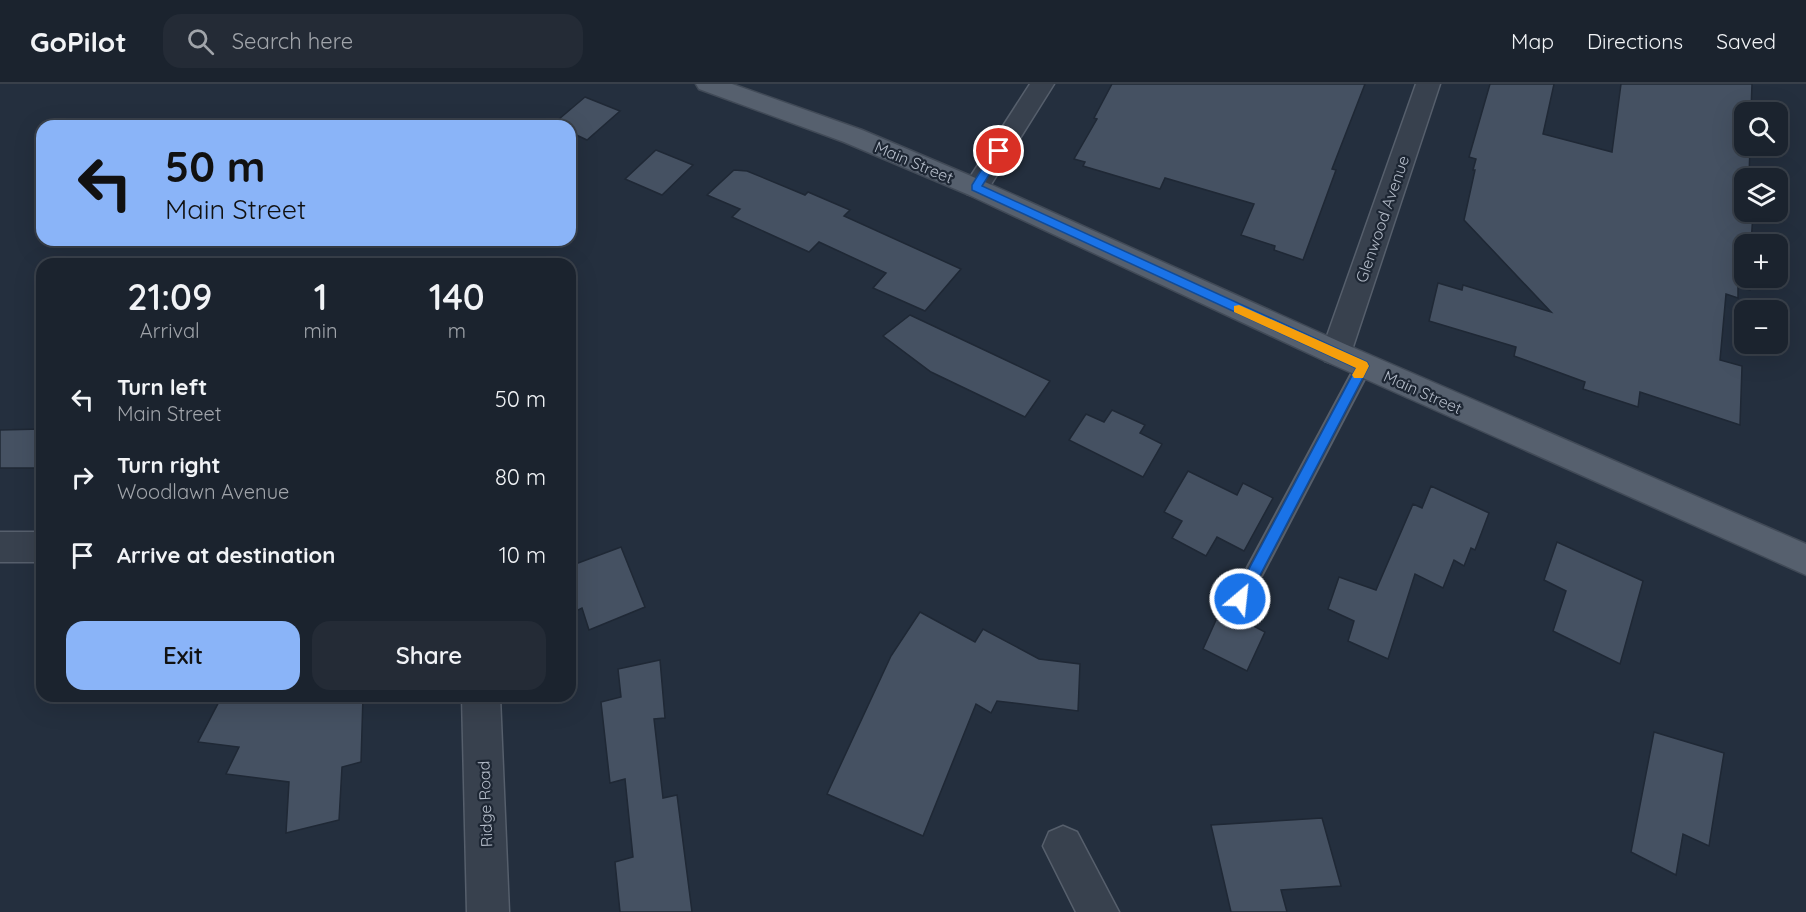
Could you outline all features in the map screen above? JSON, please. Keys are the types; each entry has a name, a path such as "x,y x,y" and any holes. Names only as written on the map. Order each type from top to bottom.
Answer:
{"main road":[{"name":"Main Street","path":"708,84 853,136 976,188 1363,366 1806,560"}],"street":[{"path":"976,188 1042,84"},
{"name":"Glenwood Avenue","path":"1336,353 1428,84"},
{"path":"0,547 36,547"},
{"name":"Ridge Road","path":"481,702 488,912"},
{"path":"1064,846 1098,912"}],"lane":[{"path":"1240,599 1363,366"}],"building":[{"path":"1112,84 1365,84 1332,169 1336,170 1303,260 1274,250 1275,246 1241,235 1254,204 1165,178 1160,189 1083,166 1085,162 1074,159 1097,119 1094,118"},
{"path":"1490,84 1554,84 1543,134 1612,152 1621,84 1752,84 1751,102 1734,102 1734,156 1750,156 1749,168 1734,168 1734,222 1752,222 1752,234 1734,234 1734,288 1738,288 1738,298 1726,294 1720,360 1742,366 1740,425 1640,392 1638,407 1583,389 1585,382 1514,356 1516,347 1429,321 1438,283 1462,290 1463,285 1551,312 1464,220 1476,159 1469,157"},
{"path":"585,97 620,111 587,140 576,135 576,120 558,120"},
{"path":"656,150 693,165 662,195 625,179"},
{"path":"734,170 747,171 805,195 808,192 850,210 844,216 961,269 925,311 873,288 886,273 819,242 809,252 732,217 740,209 707,195"},
{"path":"910,315 1050,381 1025,417 931,372 883,336"},
{"path":"1112,410 1145,425 1140,433 1162,444 1143,477 1069,440 1086,414 1104,422"},
{"path":"36,429 36,468 0,468 0,430"},
{"path":"1188,471 1237,495 1243,483 1273,498 1244,551 1217,537 1206,556 1172,538 1182,521 1164,512"},
{"path":"1431,486 1489,513 1475,550 1471,548 1464,566 1454,560 1443,588 1415,574 1388,659 1348,641 1354,621 1328,609 1339,577 1376,590 1413,504 1422,508"},
{"path":"1557,542 1643,581 1620,664 1553,631 1566,591 1544,580"},
{"path":"621,547 645,607 589,630 582,608 576,611 576,564"},
{"path":"1221,609 1265,632 1247,671 1203,649"},
{"path":"920,612 975,642 983,629 1039,659 1080,664 1078,711 997,701 991,713 976,704 923,836 827,794 891,656"},
{"path":"660,660 665,718 654,719 663,798 677,795 692,912 620,912 615,862 633,857 625,779 610,783 601,702 621,697 618,669"},
{"path":"219,702 363,702 361,762 342,767 339,820 286,833 289,782 226,774 239,747 198,742"},
{"path":"1654,732 1724,753 1709,846 1683,834 1676,875 1631,852"},
{"path":"1322,818 1341,886 1281,890 1287,912 1231,912 1211,825"}],"slow traffic":[{"path":"1239,309 1363,366 1358,375"}],"route":[{"path":"999,151 976,188 1363,366 1240,599"}]}
